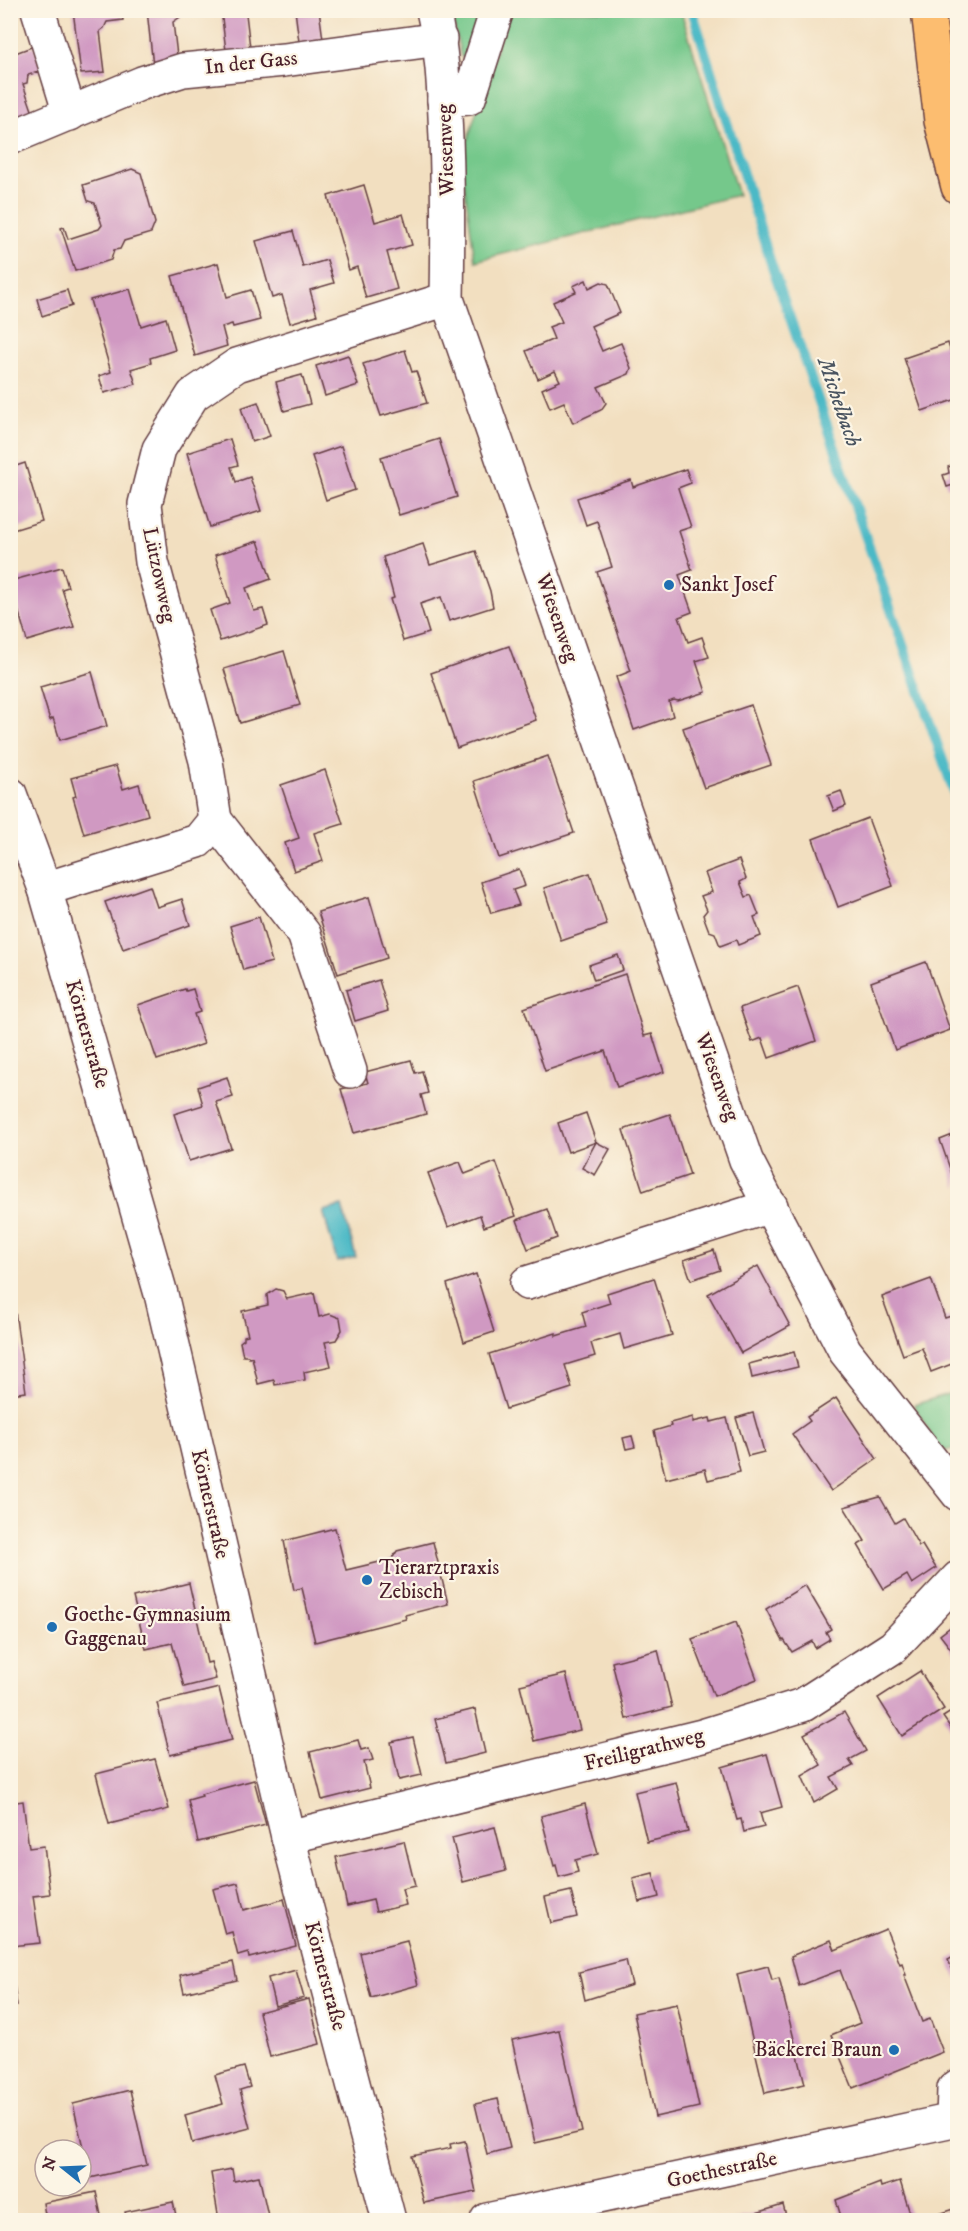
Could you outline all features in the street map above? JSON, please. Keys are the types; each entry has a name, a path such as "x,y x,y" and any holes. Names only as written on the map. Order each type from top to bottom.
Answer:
{"main road":[{"path":"928,10 941,121 957,187"}],"street":[{"path":"38,10 70,114"},
{"path":"444,100 469,98 496,10"},
{"name":"In der Gass","path":"10,138 142,82 183,70 284,60 436,25"},
{"name":"Wiesenweg","path":"436,25 444,100 449,220 447,299 746,1160 845,1351 957,1494"},
{"name":"Lützowweg","path":"350,1071 304,934 215,820 206,761 152,562 145,504 159,449 193,395 237,365 447,299"},
{"name":"Körnerstraße","path":"10,794 45,889 161,1294 288,1837 389,2220"},
{"path":"45,889 198,841 215,820"},
{"path":"527,1283 771,1206"},
{"name":"Freiligrathweg","path":"288,1837 702,1736 803,1705 893,1647 957,1578"},
{"path":"955,2119 954,2089 957,2086"},
{"name":"Goethestraße","path":"487,2220 955,2119"}],"green space":[{"path":"451,11 486,11 471,59 461,57"},
{"path":"508,11 681,11 738,195 475,261 461,161"},
{"path":"957,1391 957,1448 941,1452 914,1405"}],"water":[{"path":"342,1206 356,1257 337,1262 323,1211"}],"building":[{"path":"73,10 122,10 123,20 107,22 100,31 105,72 81,74"},
{"path":"147,10 180,10 180,17 173,22 178,64 153,66"},
{"path":"221,10 254,10 246,14 251,56 227,59"},
{"path":"295,10 319,10 324,47 300,50"},
{"path":"34,46 42,71 28,75 27,83 23,84 34,116 10,127 10,55"},
{"path":"132,169 141,173 155,223 151,233 124,241 120,249 114,250 111,260 75,271 61,228 64,227 68,239 99,229 102,225 95,203 88,201 83,185"},
{"path":"364,185 375,222 403,214 412,245 387,252 397,289 366,298 357,267 349,270 328,196"},
{"path":"293,231 303,267 327,260 334,283 310,290 317,315 290,323 282,295 272,298 256,241"},
{"path":"218,263 227,297 251,290 260,320 233,327 232,324 222,327 227,346 195,356 172,276"},
{"path":"586,280 589,288 601,282 608,284 620,313 591,326 602,351 621,343 631,368 629,374 598,387 606,403 601,410 573,423 564,402 550,408 542,389 560,381 555,371 538,379 526,351 554,339 549,327 562,322 553,302 576,292 573,286"},
{"path":"130,289 141,326 166,318 175,350 150,358 151,363 131,369 136,384 104,393 99,376 111,372 90,300"},
{"path":"67,290 72,306 42,316 37,299"},
{"path":"948,343 957,372 957,399 922,411 904,358"},
{"path":"405,350 412,372 416,371 427,403 381,416 363,364"},
{"path":"348,355 358,385 325,396 316,366"},
{"path":"302,375 310,404 284,411 276,382"},
{"path":"258,402 270,436 252,442 241,408"},
{"path":"230,439 238,465 231,467 236,482 250,477 261,511 210,527 187,453"},
{"path":"439,439 457,497 399,515 381,457"},
{"path":"341,446 355,490 326,500 312,456"},
{"path":"25,463 42,521 10,531 10,468"},
{"path":"957,464 957,496 953,485 947,487 943,475 949,473 948,467"},
{"path":"686,469 691,483 678,488 691,527 679,531 692,570 679,575 692,612 679,617 688,642 702,637 709,657 696,661 706,692 669,702 673,716 634,730 616,677 631,671 597,572 612,567 597,521 586,525 577,498 631,480 633,487"},
{"path":"258,541 271,579 246,588 254,611 263,609 268,625 220,641 210,610 230,603 215,555"},
{"path":"423,544 430,565 476,551 493,607 449,621 441,597 420,604 429,633 403,641 390,599 394,598 383,557"},
{"path":"62,567 68,587 62,589 74,627 27,641 10,581"},
{"path":"509,646 536,720 457,748 431,673"},
{"path":"284,651 300,705 240,723 224,669"},
{"path":"92,672 107,726 60,740 53,718 50,720 40,687"},
{"path":"751,705 771,765 704,788 683,728"},
{"path":"548,756 574,833 499,858 474,781"},
{"path":"116,766 123,789 139,784 148,815 84,834 73,797 76,796 71,778"},
{"path":"325,770 343,824 314,833 323,861 294,871 285,843 299,838 281,785"},
{"path":"841,791 846,806 834,811 828,796"},
{"path":"868,818 893,886 838,907 813,839"},
{"path":"739,860 746,879 740,882 746,897 751,895 759,915 754,917 761,936 738,945 736,940 720,946 715,933 709,931 703,915 707,910 701,896 712,892 705,873"},
{"path":"519,869 525,886 513,890 519,905 491,913 481,882"},
{"path":"590,873 607,925 561,941 544,888"},
{"path":"150,886 157,907 182,899 190,925 123,949 105,902"},
{"path":"369,897 387,958 338,974 318,912"},
{"path":"259,917 272,962 243,970 230,926"},
{"path":"618,955 623,970 594,980 589,965"},
{"path":"926,962 950,1030 895,1050 871,982"},
{"path":"625,974 644,1036 652,1034 664,1072 617,1087 605,1051 545,1071 524,1008"},
{"path":"379,980 388,1011 355,1021 346,990"},
{"path":"798,987 816,1041 769,1058 762,1038 752,1042 740,1008"},
{"path":"185,989 186,991 193,989 200,1012 194,1014 204,1044 157,1060 138,1005"},
{"path":"411,1060 415,1073 422,1071 428,1093 421,1095 426,1114 354,1133 341,1089 368,1083 365,1072"},
{"path":"227,1077 233,1097 216,1102 231,1148 189,1161 174,1114 203,1105 198,1087"},
{"path":"586,1113 596,1142 568,1152 558,1123"},
{"path":"670,1114 690,1175 643,1191 623,1130"},
{"path":"957,1126 957,1189 940,1140 955,1134 953,1128"},
{"path":"596,1142 610,1149 595,1175 582,1168"},
{"path":"460,1162 465,1174 496,1162 516,1216 484,1227 480,1215 448,1227 428,1173"},
{"path":"547,1209 557,1238 528,1249 517,1220"},
{"path":"714,1250 720,1270 691,1280 684,1260"},
{"path":"758,1266 790,1326 741,1353 708,1294"},
{"path":"10,1274 26,1392 10,1394"},
{"path":"476,1274 494,1332 464,1342 447,1284"},
{"path":"654,1278 672,1335 624,1349 620,1334 591,1343 595,1356 565,1365 572,1388 506,1409 489,1354 556,1333 556,1336 586,1327 582,1312 610,1303 607,1293"},
{"path":"931,1279 945,1318 957,1314 957,1343 954,1344 957,1362 931,1372 922,1348 903,1355 882,1297"},
{"path":"276,1289 283,1291 287,1299 314,1293 319,1317 330,1314 340,1318 342,1330 336,1340 325,1342 331,1366 304,1372 305,1380 275,1385 274,1380 258,1384 252,1357 243,1356 240,1342 244,1336 248,1335 242,1311 268,1305 267,1295"},
{"path":"794,1352 798,1367 752,1378 749,1364"},
{"path":"836,1398 877,1459 831,1491 792,1434 810,1421 807,1417"},
{"path":"753,1413 764,1452 748,1456 736,1418"},
{"path":"693,1417 693,1422 710,1418 711,1422 727,1418 740,1472 708,1480 705,1469 666,1479 654,1431 671,1426 670,1423"},
{"path":"632,1436 635,1447 626,1449 623,1438"},
{"path":"880,1497 895,1523 903,1518 919,1546 922,1545 936,1568 912,1584 907,1575 884,1589 858,1545 865,1541 844,1507"},
{"name":"Tierarztpraxis Zebisch","path":"335,1528 346,1570 392,1559 397,1551 433,1542 448,1604 405,1615 406,1619 315,1642 302,1588 294,1590 284,1541"},
{"path":"189,1583 207,1663 211,1662 216,1679 184,1687 172,1643 146,1649 133,1597"},
{"path":"805,1585 831,1629 826,1632 830,1639 815,1648 812,1641 792,1652 783,1641 766,1609"},
{"path":"736,1622 757,1679 714,1696 692,1639"},
{"path":"957,1622 957,1657 940,1635"},
{"path":"658,1650 672,1707 626,1719 612,1662"},
{"path":"920,1671 944,1709 902,1736 878,1698"},
{"path":"566,1674 580,1730 534,1741 520,1685"},
{"path":"219,1688 232,1740 170,1755 157,1703"},
{"path":"957,1708 957,1737 943,1717"},
{"path":"475,1709 485,1753 446,1763 435,1719"},
{"path":"844,1712 866,1751 849,1760 853,1766 831,1777 838,1789 814,1803 802,1776 821,1765 804,1734"},
{"path":"413,1737 422,1775 399,1780 391,1742"},
{"path":"358,1740 361,1750 369,1748 373,1760 364,1762 370,1788 322,1800 310,1752"},
{"path":"767,1754 782,1807 760,1813 764,1827 744,1832 741,1819 737,1820 722,1767"},
{"path":"155,1759 169,1809 109,1824 96,1774"},
{"path":"254,1780 266,1825 198,1842 188,1800 202,1796 201,1794"},
{"path":"676,1782 688,1832 647,1842 635,1792"},
{"path":"23,1801 29,1848 44,1846 50,1894 33,1896 40,1943 10,1946 10,1803"},
{"path":"585,1804 598,1854 575,1860 578,1872 559,1877 541,1816"},
{"path":"495,1827 506,1871 463,1882 452,1838"},
{"path":"404,1841 415,1886 402,1889 406,1905 376,1912 373,1900 347,1906 336,1857"},
{"path":"653,1873 659,1897 639,1902 633,1878"},
{"path":"238,1883 244,1910 284,1899 296,1946 249,1958 248,1953 238,1956 232,1932 225,1934 213,1889"},
{"path":"571,1891 577,1917 551,1923 545,1897"},
{"path":"886,1929 900,1964 902,1963 906,1975 904,1975 922,2022 930,2019 943,2052 853,2088 831,2035 860,2023 840,1970 799,1986 791,1956 831,1940 835,1950"},
{"path":"407,1941 418,1985 371,1998 360,1953"},
{"path":"957,1955 957,1979 948,1960"},
{"path":"626,1960 632,1985 585,2000 579,1972"},
{"path":"233,1962 237,1980 184,1993 180,1975"},
{"path":"768,1966 772,1980 779,1978 805,2084 765,2093 737,1974"},
{"path":"12,1970 17,2006 10,2007 10,1971"},
{"path":"296,1970 304,1998 275,2006 268,1978"},
{"path":"309,1999 320,2044 270,2057 259,2012"},
{"path":"677,2004 699,2107 655,2117 634,2013"},
{"path":"559,2030 582,2132 535,2143 512,2040"},
{"path":"244,2067 250,2087 240,2090 250,2128 192,2143 185,2115 223,2104 215,2075"},
{"path":"130,2090 147,2165 93,2177 93,2138 81,2138 73,2104"},
{"path":"498,2099 510,2148 487,2154 475,2104"},
{"path":"465,2141 476,2192 424,2203 412,2156 451,2148 450,2144"},
{"path":"232,2169 234,2181 259,2176 269,2220 219,2220 211,2173"},
{"path":"900,2181 912,2220 842,2220 836,2200 880,2183 881,2187"},
{"path":"96,2192 102,2220 46,2220 43,2203 67,2198 93,2198 93,2193"},
{"path":"173,2202 177,2220 127,2220 125,2212"},
{"path":"783,2205 787,2220 733,2220"},
{"path":"957,2208 957,2220 938,2220 936,2215"},
{"path":"826,2214 828,2220 812,2220 811,2218"}],"waterway":[{"name":"Michelbach","path":"692,10 770,260 958,804"}],"place":[{"name":"Sankt Josef","path":"669,585"},
{"name":"Tierarztpraxis Zebisch","path":"367,1580"},
{"name":"Goethe-Gymnasium Gaggenau","path":"52,1627"},
{"name":"Bäckerei Braun","path":"894,2050"}]}
